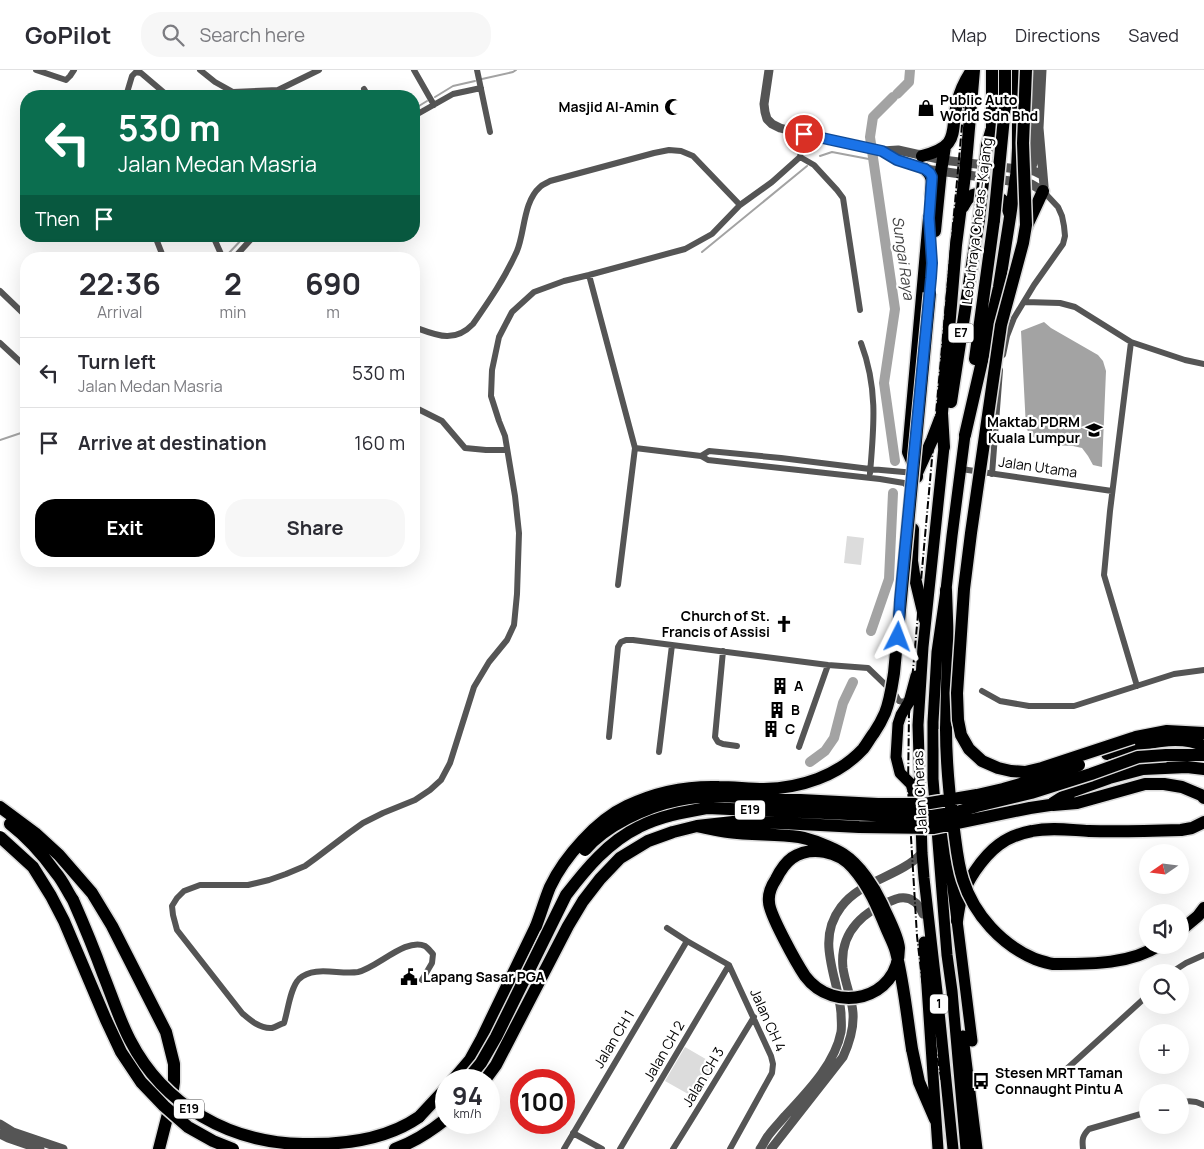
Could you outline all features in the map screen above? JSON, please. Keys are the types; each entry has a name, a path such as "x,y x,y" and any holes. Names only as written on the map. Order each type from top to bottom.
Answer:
{"highway":[{"path":"917,473 908,452 932,177 924,162 945,147 951,140 961,89 973,70"},
{"path":"944,447 942,413 956,245 966,169 973,70"},
{"name":"E7","path":"986,70 985,128 987,145"},
{"name":"E7","path":"987,145 992,128 992,70"},
{"name":"Lebuhraya Cheras–Kajang","path":"965,435 994,220 1005,107 1005,70"},
{"path":"965,435 1000,287 1010,217 1020,173 1018,70"},
{"path":"1026,70 1023,142 1026,225 1023,244 1001,325 964,589 957,693 958,720 961,736 969,748 982,761 998,768 1026,772 1133,738 1167,731 1204,733"},
{"name":"Lebuhraya Cheras–Kajang","path":"944,447 979,219 987,145"},
{"path":"536,926 550,886 562,866 593,830 626,806 672,790 718,786 764,789 798,784 826,777 863,748 885,714 890,699 894,673 932,263 945,147"},
{"path":"1000,287 1044,191"},
{"path":"961,212 967,200 977,194 1000,198 1005,202 1010,217"},
{"path":"929,218 932,263"},
{"path":"925,620 912,561 917,473 935,434 942,413"},
{"name":"Jalan Cheras","path":"965,435 936,667 933,722 933,779 947,955 966,1149"},
{"name":"Jalan Cheras","path":"944,447 922,647 918,725 924,878 938,992 953,1149"},
{"path":"946,590 948,647 946,762 958,853 963,879 972,902 1001,938 1017,950 1036,959 1054,964 1096,964 1127,959 1140,954"},
{"path":"922,647 909,702 898,724 896,757 900,773 911,784 922,816"},
{"path":"462,1069 470,1060 481,1040 557,886 588,847 602,834 631,817 678,800 702,796 878,804 924,804 1004,789 1136,746 1168,740 1187,740 1204,746"},
{"name":"E19","path":"476,1069 496,1037 566,895 598,856 638,827 682,812 707,808 932,816 957,812 1031,793 1138,758 1166,755 1204,755"},
{"name":"E19","path":"494,1069 568,926 583,901 620,858 648,842 673,832 697,826 733,822 933,828 1050,805 1070,792 1109,778 1143,770 1187,767 1204,769"},
{"path":"933,779 948,848 972,1041"},
{"path":"1050,805 1077,803 1146,784 1182,787 1204,798"},
{"path":"0,807 36,833 59,855 92,893 112,926 166,1032 174,1064 174,1082 159,1149"},
{"name":"E19","path":"0,816 20,832 56,873 73,900 92,943 130,1041 146,1065 166,1089 193,1112 223,1128 254,1138 286,1144 319,1144 359,1141 393,1131 435,1110"},
{"path":"957,921 966,884 988,853 1016,835 1033,831 1071,829 1099,831 1181,830 1192,828 1204,822"},
{"path":"697,826 729,832 801,837 844,855 867,878 879,899 899,946 898,959 896,965 895,970 880,988 874,992 856,998 845,998 821,991 814,986 806,976 772,915 769,902 770,892 781,869 792,858 804,852 824,851 841,857 852,867 872,894 895,950 897,959 899,969 901,978 912,1049 919,1082 935,1118"},
{"name":"E19","path":"0,836 33,867 51,896 64,921 121,1052 141,1082 188,1127 213,1141 233,1149"},
{"path":"924,878 921,897 938,1149"},
{"path":"1189,924 1204,908"},
{"path":"952,991 959,1009 977,1149"},
{"path":"419,1117 435,1100"},
{"path":"395,1149 404,1146 435,1128"}],"street":[{"path":"36,70 66,80 74,70"},
{"path":"200,70 229,90"},
{"path":"414,70 434,105"},
{"path":"477,70 490,132"},
{"path":"769,70 764,104 765,112 767,119 780,128 878,150 898,150 924,162 942,166 1042,174"},
{"path":"1020,173 1032,164 1033,159 1031,127 1034,70"},
{"path":"1042,70 1039,128 1044,191"},
{"path":"278,90 316,71"},
{"path":"128,90 132,76 136,72 141,73 161,90"},
{"path":"420,113 453,94 481,88"},
{"path":"422,980 432,963 432,954 425,946 419,945 398,950 359,972 317,971 297,980 291,994 284,1023 272,1028 264,1027 252,1022 242,1013 177,930 172,915 172,906 184,892 200,885 248,885 269,880 305,866 363,823 415,800 441,780 450,763 474,687 489,662 507,640 514,625 519,533 505,436 491,396 492,370 499,337 512,312 534,292 564,281 685,249 712,234 740,205 772,182 800,157 804,134"},
{"path":"420,329 444,337 460,334 468,330 502,282 518,249 524,220 532,199 540,187 550,181 654,152 681,151 693,156 740,205"},
{"path":"800,157 814,165 843,198 860,310"},
{"path":"992,474 1000,370 1007,336 1014,318 1063,244 1065,236 1058,207 1044,191 1031,184 1020,173"},
{"path":"239,252 248,242"},
{"path":"589,275 635,448 618,585"},
{"path":"0,291 20,310"},
{"path":"1025,302 1060,303 1075,307 1131,342 1185,360 1204,364"},
{"path":"1131,342 1112,491 1104,575 1137,686"},
{"path":"0,343 20,361"},
{"path":"861,343 871,376 874,401 870,478"},
{"path":"420,410 442,421 465,448 507,450"},
{"path":"635,448 701,456 708,460 904,483 916,494"},
{"path":"701,456 708,451 917,473"},
{"name":"Jalan Utama","path":"961,469 1112,491"},
{"path":"609,737 618,647 621,642 626,640 828,665 868,668 895,694 899,701 904,702 910,696"},
{"path":"659,752 672,645"},
{"path":"723,651 715,737 718,742 737,746"},
{"path":"799,747 828,665"},
{"path":"982,691 1000,701 1029,706 1074,706 1174,674 1204,670"},
{"path":"895,694 900,709 898,724"},
{"path":"760,1149 768,1135 804,1095 830,1061 840,1038 842,1030 840,998 828,943 834,917 845,902 857,892 917,859 922,853"},
{"path":"771,1149 843,1057 849,1043 853,1013 843,967 846,939 855,924 867,913 902,897 912,899 920,908 922,914"},
{"path":"667,928 729,965"},
{"name":"Jalan CH 1","path":"575,1131 687,941"},
{"path":"1184,964 1204,955"},
{"name":"Jalan CH 4","path":"729,965 772,1056 773,1064 772,1073 730,1149"},
{"name":"Jalan CH 2","path":"620,1149 729,965"},
{"path":"1060,1075 1139,1003"},
{"name":"Jalan CH 3","path":"673,1149 754,1017"},
{"path":"1189,1102 1199,1102 1204,1105"},
{"path":"778,1124 796,1110 802,1110"},
{"path":"1083,1149 1082,1141 1084,1134 1089,1129 1139,1115"},
{"path":"0,1124 13,1132 63,1149"},
{"path":"0,1134 40,1149"},
{"path":"573,1134 602,1149"},
{"name":"Jalan CH 1","path":"564,1149 573,1134"}],"shaded area":[{"path":"1044,322 1098,355 1103,361 1106,371 1102,467 1093,465 1082,448 1052,445 1031,436 1026,428 1021,331"},
{"path":"847,536 864,538 861,565 844,563"},
{"path":"685,1047 716,1065 697,1099 665,1081"}],"waterway":[{"path":"482,79 516,70"},
{"name":"Sungai Raya","path":"897,94 909,82 910,70"},
{"path":"435,97 453,86 475,81"},
{"name":"Sungai Raya","path":"893,97 873,117 870,137 895,309 884,383 895,461"},
{"path":"420,105 427,101"},
{"path":"820,156 832,152 874,160"},
{"path":"702,252 807,166"},
{"path":"230,252 239,242"},
{"path":"0,440 20,433"},
{"name":"Sungai Raya","path":"871,631 889,579 893,493"},
{"name":"Sungai Raya","path":"810,762 825,751 834,738 843,703 853,682"}],"tunnel":[{"path":"937,1143 961,1086"}],"railway":[{"path":"951,1149 948,1113 922,979 917,936 908,788 909,714 967,70"}],"place":[{"name":"Masjid Al-Amin","path":"673,107"},
{"name":"Public Auto World Sdn Bhd","path":"926,108"},
{"name":"Maktab PDRM Kuala Lumpur","path":"1094,430"},
{"name":"Church of St. Francis of Assisi","path":"784,624"},
{"name":"A","path":"780,686"},
{"name":"B","path":"777,710"},
{"name":"C","path":"771,729"},
{"name":"Lapang Sasar PGA","path":"409,977"},
{"name":"Stesen MRT Taman Connaught Pintu A","path":"981,1081"}],"route":[{"path":"804,134 882,151 897,160 925,169 932,177 929,218 931,278 898,637"}]}
